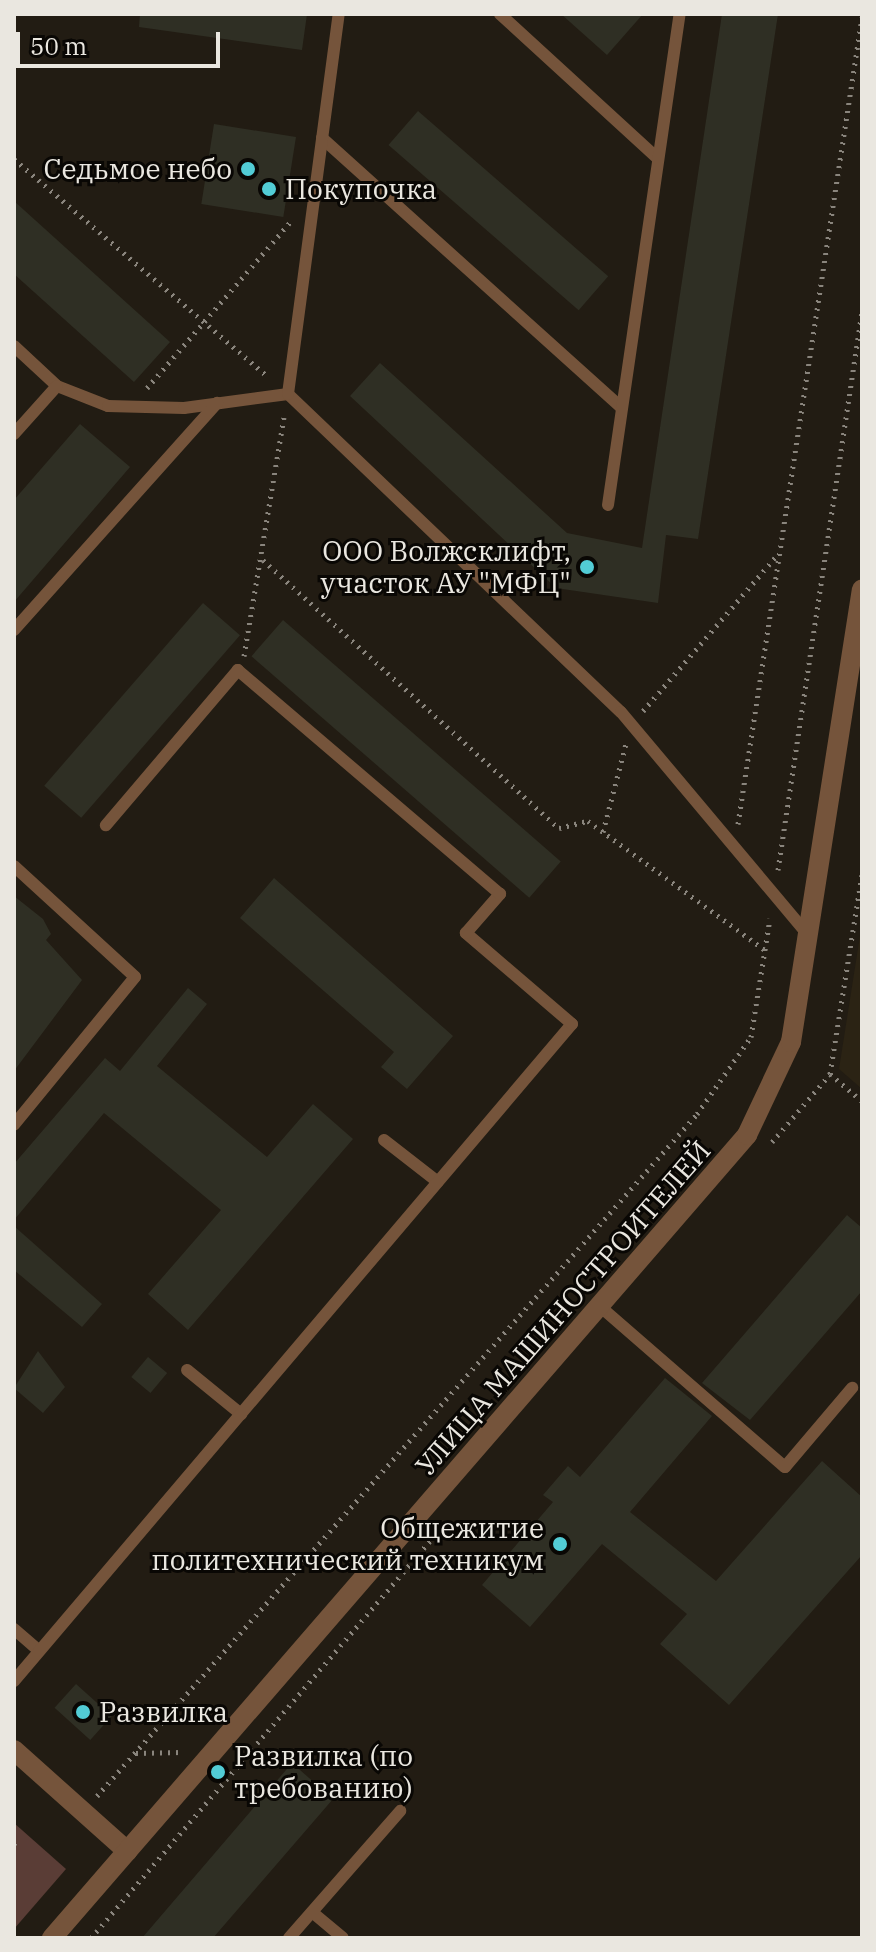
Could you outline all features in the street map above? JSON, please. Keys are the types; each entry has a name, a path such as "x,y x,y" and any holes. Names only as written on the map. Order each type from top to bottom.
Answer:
{"street":[{"name":"УЛИЦА МАШИНОСТРОИТЕЛЕЙ","path":"52,1938 603,1309 747,1135 791,1042 862,590"},
{"path":"14,1750 127,1851"}],"lane":[{"path":"288,394 339,14"},
{"path":"500,14 657,158"},
{"path":"608,505 680,14"},
{"path":"322,138 621,407"},
{"path":"14,346 57,386 131,407 217,403 288,394"},
{"path":"14,434 57,386"},
{"path":"288,394 631,724 735,841 808,935"},
{"path":"14,630 217,403"},
{"path":"14,1681 572,1024 466,933 500,894 238,670 106,825"},
{"path":"14,866 135,977 14,1125"},
{"path":"384,1140 438,1182"},
{"path":"603,1309 785,1467 852,1388"},
{"path":"187,1370 241,1414"},
{"path":"14,1629 39,1651"},
{"path":"289,1938 400,1811"},
{"path":"312,1912 343,1938"}],"path":[{"path":"735,841 862,17"},
{"path":"14,159 288,394 252,635 238,670"},
{"path":"131,407 315,194"},
{"path":"83,1812 697,1114 751,1037 862,311"},
{"path":"603,832 631,724 779,552"},
{"path":"263,560 559,828 588,821 765,950"},
{"path":"862,875 830,1074 862,1101"},
{"path":"91,1938 446,1523"}],"shaded area":[{"path":"862,923 862,1089 839,1069"},
{"path":"14,1823 66,1869 14,1929"}],"building":[{"path":"140,14 307,14 302,50 139,27"},
{"path":"561,14 643,14 607,55"},
{"path":"722,14 778,14 698,539 666,535 658,603 556,588 350,396 380,363 567,533 642,548"},
{"path":"418,111 608,276 579,310 388,145"},
{"path":"214,124 296,137 283,217 201,204"},
{"path":"14,201 170,342 134,382 14,274"},
{"path":"80,424 130,467 14,602 14,500"},
{"path":"203,603 240,635 81,818 44,786"},
{"path":"283,620 561,861 529,898 252,656"},
{"path":"274,878 453,1036 407,1089 381,1067 394,1052 240,918"},
{"path":"14,896 43,919 51,934 46,940 82,980 14,1071"},
{"path":"188,988 207,1004 157,1066 267,1157 313,1104 353,1139 188,1330 148,1294 221,1210 104,1113 14,1220 14,1164 105,1058 120,1071"},
{"path":"847,1215 862,1228 862,1291 750,1420 702,1383"},
{"path":"14,1226 102,1304 82,1327 14,1270"},
{"path":"38,1351 65,1387 43,1413 14,1388"},
{"path":"148,1357 167,1373 150,1393 131,1377"},
{"path":"665,1378 712,1416 630,1512 716,1581 822,1461 862,1497 862,1555 729,1705 660,1644 687,1614 602,1544 530,1627 482,1585 553,1502 543,1495 568,1466 580,1477"},
{"name":"Развилка","path":"76,1684 112,1716 90,1740 55,1708"},
{"path":"292,1763 333,1799 213,1938 142,1938"}],"place":[{"name":"Седьмое небо","path":"248,169"},
{"name":"Покупочка","path":"269,189"},
{"name":"ООО Волжсклифт, участок АУ \"МФЦ\"","path":"587,567"},
{"name":"Общежитие политехнический техникум","path":"560,1544"},
{"name":"Развилка","path":"83,1712"},
{"name":"Развилка (по требованию)","path":"218,1772"}]}
